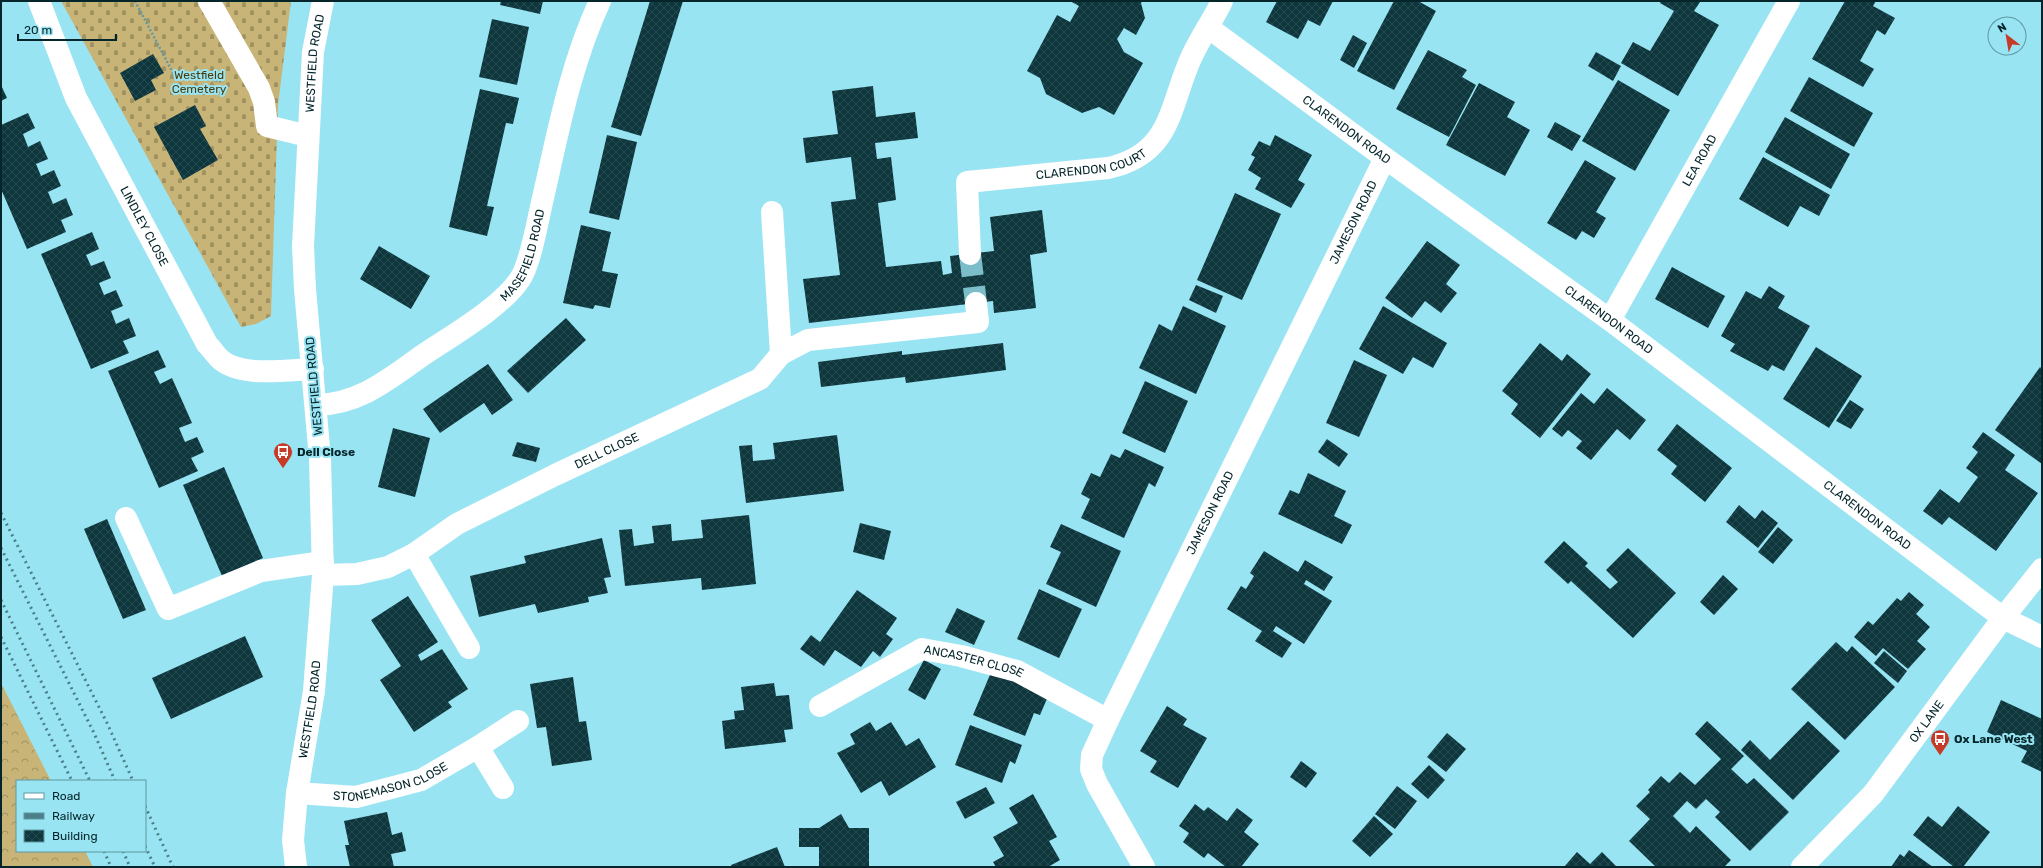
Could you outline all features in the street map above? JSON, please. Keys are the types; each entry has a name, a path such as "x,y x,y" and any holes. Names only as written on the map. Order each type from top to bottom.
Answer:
{"street":[{"name":"LINDLEY CLOSE","path":"39,1 76,98 207,344 220,359 233,367 248,371 313,369"},
{"path":"209,1 259,88 264,102 267,126 308,136"},
{"name":"WESTFIELD ROAD","path":"296,867 293,840 297,793 314,690 323,568 316,405 305,289 303,246 313,52 323,1"},
{"name":"MASEFIELD ROAD","path":"316,405 335,405 360,396 383,383 504,299 521,278 530,253 564,109 580,54 600,1"},
{"name":"LEA ROAD","path":"1610,320 1789,1"},
{"path":"1209,28 1217,3"},
{"name":"CLARENDON ROAD","path":"1209,28 1385,158 1610,320 2003,618 2042,637"},
{"name":"CLARENDON COURT","path":"970,254 967,182 1108,168 1127,164 1132,161 1154,143 1167,125 1191,57 1209,28"},
{"name":"JAMESON ROAD","path":"1144,867 1097,784 1091,769 1092,755 1385,158"},
{"path":"772,212 781,354 808,340 978,322 976,303"},
{"name":"DELL CLOSE","path":"126,518 168,609 261,571 323,568 357,574 388,567 414,554 457,524 548,478 760,379 781,354"},
{"path":"414,554 469,648"},
{"name":"OX LANE","path":"1802,867 1873,794 2003,618 2042,569"},
{"name":"ANCASTER CLOSE","path":"820,706 922,649 961,656 1017,671 1108,720"},
{"name":"STONEMASON CLOSE","path":"297,793 356,797 421,780 478,747 518,721"},
{"path":"478,747 503,788"}],"path":[{"path":"135,1 173,73 259,88"}],"green space":[{"name":"Westfield Cemetery","path":"61,1 291,1 278,105 271,316 256,324 241,327"},
{"path":"1,683 50,780 16,780 16,852 86,852 93,867 1,867"}],"building":[{"path":"501,1 543,1 540,14 500,5"},
{"path":"650,1 683,1 641,136 611,127"},
{"path":"1070,1 1142,1 1141,3 1145,18 1136,35 1124,28 1117,39 1124,52 1143,63 1114,115 1099,107 1082,113 1046,94 1040,78 1027,71 1057,15 1070,22 1079,6"},
{"path":"1277,1 1333,1 1320,26 1308,20 1298,39 1266,22"},
{"path":"1394,1 1418,1 1436,11 1394,90 1357,71"},
{"path":"1661,1 1698,1 1700,2 1694,11 1719,25 1678,96 1621,63 1633,42 1650,51 1674,11 1660,3"},
{"path":"1845,1 1876,1 1873,6 1895,18 1885,35 1877,30 1860,61 1874,69 1863,87 1812,59"},
{"path":"492,19 529,27 517,85 479,77"},
{"path":"1353,35 1367,43 1354,68 1340,60"},
{"path":"1428,50 1467,70 1462,77 1476,85 1449,137 1396,109"},
{"path":"1596,52 1621,66 1613,81 1588,66"},
{"path":"153,54 164,73 151,80 156,90 135,101 120,73"},
{"path":"1809,77 1873,113 1854,147 1790,111"},
{"path":"1618,80 1670,110 1635,171 1582,141"},
{"path":"1479,83 1515,102 1507,117 1530,130 1505,176 1446,145"},
{"path":"1,85 7,98 1,101"},
{"path":"873,86 876,117 915,112 918,138 875,143 877,159 891,157 896,200 878,203 886,267 941,261 943,275 952,273 950,256 994,251 990,217 1042,210 1047,252 1030,255 1036,308 994,313 993,301 809,323 803,279 840,275 831,202 856,199 851,157 806,163 803,138 838,134 832,91"},
{"path":"480,89 519,98 513,124 506,123 487,206 494,207 487,236 449,227"},
{"path":"195,105 206,126 200,129 218,160 183,180 154,127"},
{"path":"28,113 35,128 23,134 28,147 40,141 48,159 36,164 41,176 54,170 61,186 48,192 53,204 66,198 73,215 61,220 66,232 27,249 1,189 1,125"},
{"path":"1785,117 1850,154 1831,189 1765,152"},
{"path":"1555,122 1581,136 1572,151 1547,137"},
{"path":"607,135 637,142 619,220 589,213"},
{"path":"1275,135 1312,155 1298,180 1305,184 1291,208 1255,189 1261,178 1248,170 1255,157 1251,155 1259,141 1270,146"},
{"path":"1763,157 1830,195 1819,216 1800,206 1788,227 1739,199"},
{"path":"1585,160 1616,178 1596,212 1606,218 1594,238 1582,231 1576,240 1547,223"},
{"path":"1235,193 1281,214 1242,300 1197,280"},
{"path":"581,225 611,232 602,271 618,274 610,308 595,305 593,309 563,303"},
{"path":"92,232 99,249 86,255 91,266 104,261 111,278 99,283 104,295 116,290 123,306 111,311 116,324 129,318 136,336 123,341 129,353 91,369 41,254"},
{"path":"1427,241 1460,265 1446,284 1457,293 1441,313 1425,301 1412,318 1385,298"},
{"path":"379,246 430,276 411,309 360,279"},
{"path":"1672,267 1725,296 1708,328 1655,299"},
{"path":"1196,285 1223,296 1216,313 1189,300"},
{"path":"1769,286 1785,296 1778,308 1810,326 1784,371 1772,365 1768,371 1730,351 1735,344 1721,336 1746,291 1761,299"},
{"path":"1183,306 1226,326 1196,394 1139,368 1159,324 1172,331"},
{"path":"1383,306 1447,343 1433,368 1413,357 1403,374 1359,349"},
{"path":"566,318 586,340 528,393 507,371"},
{"path":"1003,343 1006,370 906,383 905,377 821,387 818,362 902,351 902,355"},
{"path":"1540,343 1562,361 1567,354 1591,374 1540,438 1511,414 1518,404 1502,391"},
{"path":"1816,347 1862,376 1829,428 1783,399"},
{"path":"158,350 166,367 154,372 160,384 172,378 192,423 179,428 185,442 197,437 204,452 191,458 198,471 159,488 108,371"},
{"path":"1354,360 1387,375 1359,437 1326,423"},
{"path":"488,364 513,400 492,415 484,403 440,433 423,409"},
{"path":"2040,367 2042,369 2042,464 1995,430"},
{"path":"1145,381 1188,401 1165,453 1122,433"},
{"path":"1607,388 1646,420 1630,440 1617,429 1591,460 1576,448 1582,441 1568,430 1562,437 1552,429 1581,393 1594,404"},
{"path":"1850,400 1864,409 1851,429 1836,421"},
{"path":"1677,424 1732,468 1705,502 1671,474 1677,466 1657,450"},
{"path":"393,428 430,438 415,497 378,487"},
{"path":"1983,432 2015,455 2005,470 2038,493 1996,551 1949,517 1942,525 1923,511 1940,489 1959,503 1978,477 1966,468 1978,452 1972,447"},
{"path":"837,435 844,491 746,503 739,446 752,445 753,461 775,459 773,443"},
{"path":"1327,439 1348,454 1339,467 1318,452"},
{"path":"517,442 540,448 536,462 512,456"},
{"path":"1125,449 1164,467 1155,487 1149,483 1124,538 1081,518 1090,499 1081,494 1091,473 1100,477 1111,454 1120,458"},
{"path":"224,467 263,558 222,576 183,485"},
{"path":"1308,473 1346,491 1334,516 1352,525 1342,544 1278,514 1290,490 1299,494"},
{"path":"1739,505 1755,519 1762,510 1778,523 1758,548 1726,522"},
{"path":"749,515 756,584 702,590 701,578 625,586 619,530 632,529 634,546 654,543 652,526 671,524 672,541 703,538 701,520"},
{"path":"107,519 146,610 123,619 84,529"},
{"path":"860,523 891,531 884,560 853,552"},
{"path":"1061,524 1121,551 1096,607 1046,584 1061,552 1050,547"},
{"path":"1778,527 1793,540 1773,564 1758,552"},
{"path":"602,538 611,577 604,578 608,593 588,597 589,602 538,613 535,604 479,617 470,576 526,563 524,556"},
{"path":"1564,541 1588,563 1585,566 1610,589 1618,582 1606,570 1628,548 1676,593 1633,638 1571,581 1568,584 1544,562"},
{"path":"1264,551 1298,572 1305,560 1333,577 1324,591 1306,580 1304,584 1332,601 1304,644 1276,626 1273,631 1292,643 1282,658 1255,641 1262,631 1227,609 1241,586 1246,589 1254,576 1250,573"},
{"path":"1723,575 1738,589 1714,615 1700,602"},
{"path":"1039,589 1082,609 1059,658 1017,639"},
{"path":"857,590 897,618 886,634 893,639 880,657 873,651 861,667 835,650 824,666 800,649 811,635 820,642"},
{"path":"1909,592 1924,605 1916,614 1930,627 1917,641 1926,649 1908,669 1883,648 1876,656 1854,637 1868,621 1873,625 1897,598 1901,601"},
{"path":"408,596 438,642 418,655 421,661 442,649 468,689 448,702 452,707 414,732 380,680 401,666 371,620"},
{"path":"957,608 985,621 974,645 945,632"},
{"path":"245,636 263,677 171,719 152,678"},
{"path":"1836,642 1847,652 1852,646 1895,687 1845,740 1791,689"},
{"path":"1884,651 1907,671 1898,683 1874,663"},
{"path":"924,660 941,669 925,700 908,690"},
{"path":"992,670 1049,694 1040,715 1034,713 1025,736 973,715"},
{"path":"573,677 579,722 586,721 592,760 552,766 546,727 537,728 530,684"},
{"path":"774,683 776,696 789,695 793,729 784,730 786,742 725,749 722,721 735,719 734,711 744,710 741,687"},
{"path":"2001,700 2042,719 2042,772 2021,762 2027,751 1987,732"},
{"path":"1167,706 1187,719 1183,725 1207,738 1178,788 1150,772 1157,761 1140,751"},
{"path":"1707,721 1744,756 1731,769 1747,784 1754,778 1789,812 1750,851 1715,817 1720,812 1706,799 1696,809 1687,801 1673,816 1690,833 1696,826 1731,860 1724,867 1656,867 1629,841 1650,819 1636,806 1650,792 1648,790 1661,776 1669,783 1680,772 1695,785 1721,759 1695,734"},
{"path":"1808,721 1840,751 1793,800 1741,750 1750,740 1770,760"},
{"path":"870,722 876,731 891,722 906,746 919,738 936,767 889,796 881,781 861,793 837,753 855,744 850,734"},
{"path":"970,725 1022,745 1015,764 1010,761 1002,783 955,765"},
{"path":"1447,733 1466,749 1446,772 1427,757"},
{"path":"1301,761 1317,773 1306,788 1290,777"},
{"path":"1429,765 1445,780 1428,799 1411,784"},
{"path":"1397,786 1417,801 1395,829 1375,814"},
{"path":"986,787 995,803 965,819 956,802"},
{"path":"1033,794 1057,837 1049,841 1060,860 1048,867 996,867 993,862 1004,856 993,837 1018,823 1009,808"},
{"path":"1195,804 1204,811 1208,807 1227,821 1237,808 1253,820 1244,832 1259,844 1241,867 1226,867 1208,853 1204,858 1183,842 1189,833 1179,826"},
{"path":"1958,806 1990,832 1963,867 1954,867 1913,835 1928,816 1942,827"},
{"path":"387,812 392,835 402,832 406,851 391,854 394,867 350,867 345,845 349,845 344,821"},
{"path":"841,814 849,828 869,828 869,867 819,867 819,847 799,847 799,828 819,828"},
{"path":"1374,816 1393,834 1370,857 1352,841"},
{"path":"777,847 785,867 732,867 731,865"},
{"path":"1909,850 1933,867 1891,867 1900,854 1904,857"},
{"path":"1577,852 1590,864 1602,852 1617,867 1564,867"}],"tunnel":[{"path":"970,254 976,303"}],"railway":[{"path":"1,513 108,725 133,780"},
{"path":"1,548 94,733 115,780"},
{"path":"1,600 90,780"},
{"path":"1,637 72,780"},
{"path":"146,808 173,867"},
{"path":"146,848 155,867"},
{"path":"104,852 111,867"},
{"path":"123,852 130,867"}],"place":[{"name":"Dell Close","path":"283,469"},
{"name":"Ox Lane West","path":"1940,756"}]}
